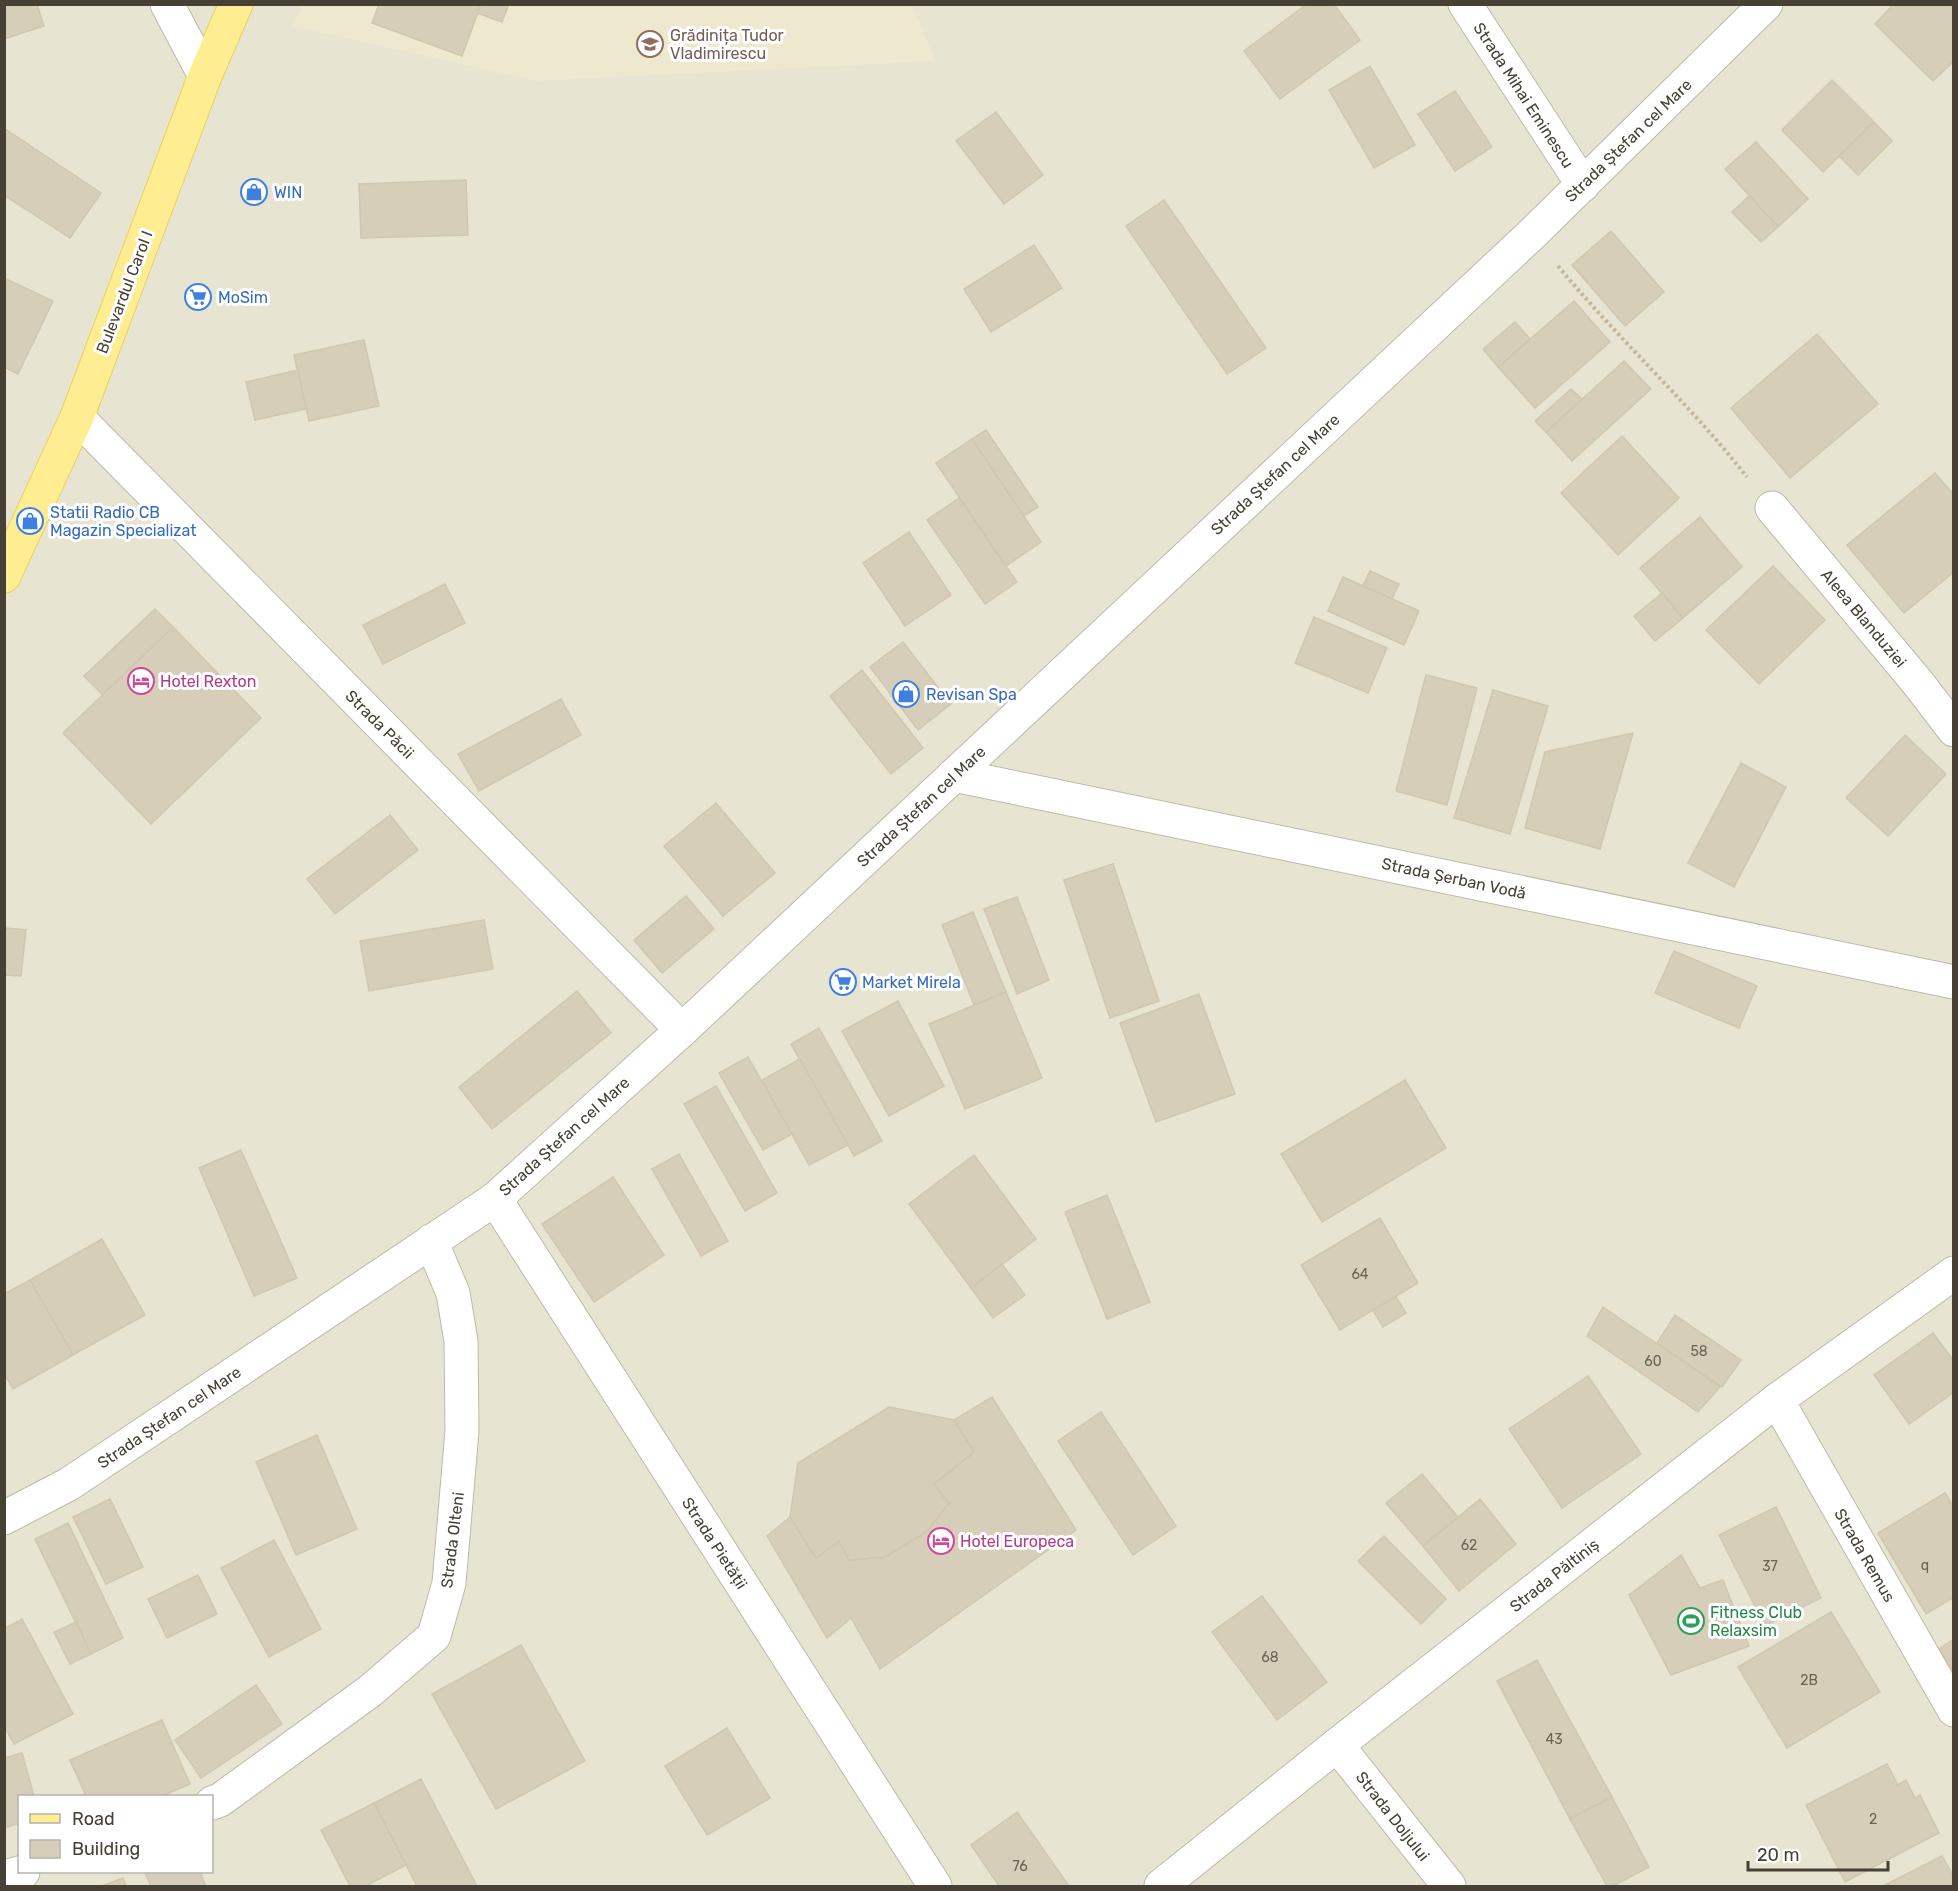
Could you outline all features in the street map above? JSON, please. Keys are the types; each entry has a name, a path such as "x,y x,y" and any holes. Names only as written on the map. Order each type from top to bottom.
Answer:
{"main road":[{"name":"Bulevardul Carol I","path":"4,576 77,417 205,76 236,4"}],"street":[{"path":"167,4 205,76"},
{"name":"Strada Mihai Eminescu","path":"1465,4 1583,185"},
{"name":"Strada Ștefan cel Mare","path":"4,1518 69,1484 495,1199 682,1030 1532,234 1766,4"},
{"name":"Strada Păcii","path":"77,417 682,1030"},
{"name":"Aleea Blanduziei","path":"1772,508 1918,682 1953,730"},
{"name":"Strada Șerban Vodă","path":"954,775 1953,982"},
{"name":"Strada Pietății","path":"495,1199 935,1887"},
{"name":"Strada Olteni","path":"213,1803 220,1800 370,1691 434,1636 449,1583 458,1502 462,1431 461,1341 453,1293 431,1241"},
{"name":"Strada Păltiniș","path":"1161,1887 1337,1744 1777,1400 1953,1273"},
{"name":"Strada Remus","path":"1777,1400 1953,1710"},
{"name":"Strada Doljului","path":"1337,1744 1449,1887"},
{"path":"4,1877 19,1873"}],"path":[{"path":"1532,234 1582,296 1726,450 1772,508"}],"shaded area":[{"name":"Grădinița Tudor Vladimirescu","path":"304,4 912,5 935,61 537,81 293,26"},
{"path":"5,5 1953,5 1953,1886 5,1886"}],"building":[{"path":"4,4 37,4 44,26 4,39"},
{"path":"379,4 481,4 462,56 372,23"},
{"path":"481,4 509,4 502,22 477,13"},
{"path":"1307,4 1334,4 1360,40 1280,99 1244,51"},
{"path":"1894,4 1954,4 1954,61 1933,81 1875,24"},
{"path":"1370,66 1415,145 1374,168 1329,90"},
{"path":"1832,80 1874,122 1823,172 1782,130"},
{"path":"1455,91 1492,147 1455,171 1418,114"},
{"path":"996,112 1043,175 1004,204 956,141"},
{"path":"1874,122 1892,141 1858,175 1839,156"},
{"path":"4,128 101,193 70,238 4,195"},
{"path":"1756,142 1808,199 1778,227 1725,169"},
{"path":"466,180 468,235 361,238 359,184"},
{"path":"1749,196 1778,227 1761,242 1732,212"},
{"path":"1164,200 1266,348 1227,374 1126,226"},
{"path":"1611,231 1664,292 1625,326 1572,265"},
{"path":"1034,245 1062,288 991,332 964,289"},
{"path":"4,278 53,301 18,374 4,367"},
{"path":"1574,301 1610,342 1535,408 1498,367"},
{"path":"1515,322 1530,339 1498,367 1483,349"},
{"path":"1817,334 1878,404 1790,478 1731,408"},
{"path":"364,340 379,406 309,421 294,355"},
{"path":"1624,361 1651,389 1572,461 1546,432"},
{"path":"298,370 306,409 255,420 246,382"},
{"path":"1571,389 1582,399 1546,432 1535,421"},
{"path":"986,430 1038,507 1024,516 972,439"},
{"path":"1622,436 1679,498 1618,555 1561,493"},
{"path":"972,439 1041,542 1006,566 936,463"},
{"path":"1935,473 1954,495 1954,572 1904,613 1847,545"},
{"path":"959,498 1017,582 985,604 927,520"},
{"path":"1700,517 1742,567 1683,618 1640,568"},
{"path":"909,532 951,595 905,626 863,563"},
{"path":"1773,566 1825,620 1759,684 1706,630"},
{"path":"1370,571 1399,584 1392,599 1363,586"},
{"path":"1343,577 1419,611 1404,645 1328,611"},
{"path":"445,584 465,623 383,664 363,625"},
{"path":"1662,593 1683,618 1655,641 1634,616"},
{"path":"155,609 173,627 103,695 84,676"},
{"path":"1314,617 1387,648 1368,693 1295,663"},
{"path":"173,627 261,718 151,824 63,733"},
{"path":"903,642 951,704 918,730 870,667"},
{"path":"862,670 923,748 891,774 830,696"},
{"path":"1426,675 1477,688 1447,805 1396,791"},
{"path":"1493,690 1548,706 1510,834 1454,818"},
{"path":"561,699 581,735 479,791 458,754"},
{"path":"1633,733 1600,849 1525,828 1545,752"},
{"path":"1905,735 1946,774 1888,836 1846,798"},
{"path":"1741,763 1786,787 1734,887 1688,863"},
{"path":"716,803 775,873 723,916 664,846"},
{"path":"390,815 418,850 335,914 307,879"},
{"path":"1113,864 1159,1001 1110,1018 1064,880"},
{"path":"686,896 714,929 662,973 634,940"},
{"path":"1017,897 1049,980 1017,994 984,909"},
{"path":"973,912 1006,992 974,1005 942,925"},
{"path":"484,920 493,969 369,991 360,941"},
{"path":"4,928 26,930 21,976 4,975"},
{"path":"1674,951 1757,986 1739,1028 1655,993"},
{"path":"577,991 611,1033 492,1129 459,1087"},
{"path":"1006,992 1042,1078 965,1109 929,1024"},
{"path":"1199,994 1235,1094 1156,1122 1120,1023"},
{"path":"898,1001 944,1086 889,1116 842,1031"},
{"path":"819,1028 882,1141 854,1156 791,1044"},
{"path":"748,1057 792,1134 763,1150 719,1073"},
{"path":"800,1059 848,1145 809,1165 762,1080"},
{"path":"1405,1080 1446,1148 1322,1222 1281,1154"},
{"path":"716,1086 777,1193 745,1211 684,1104"},
{"path":"241,1150 297,1278 254,1296 199,1168"},
{"path":"679,1154 728,1241 701,1256 652,1169"},
{"path":"974,1155 1036,1239 971,1288 909,1204"},
{"path":"613,1177 664,1255 594,1302 542,1224"},
{"path":"1107,1195 1150,1302 1107,1319 1065,1212"},
{"path":"1380,1218 1418,1283 1340,1330 1301,1265"},
{"path":"102,1239 145,1315 73,1355 30,1280"},
{"path":"1002,1264 1025,1295 993,1318 971,1288"},
{"path":"30,1280 73,1355 13,1389 4,1373 4,1294"},
{"path":"1396,1297 1406,1313 1383,1327 1373,1310"},
{"path":"1603,1307 1720,1387 1698,1412 1587,1336"},
{"path":"1675,1315 1741,1360 1722,1387 1657,1343"},
{"path":"1933,1333 1954,1361 1954,1392 1909,1424 1874,1375"},
{"path":"1588,1376 1641,1454 1562,1508 1509,1429"},
{"path":"992,1397 1076,1530 880,1669 851,1618 827,1638 767,1536 790,1517 816,1558 839,1541 849,1560 885,1557 926,1532 949,1504 934,1484 974,1452 954,1420"},
{"path":"889,1407 954,1420 974,1452 934,1484 949,1504 926,1532 885,1557 849,1560 839,1541 816,1558 790,1517 798,1463"},
{"path":"1101,1412 1176,1526 1133,1555 1058,1441"},
{"path":"317,1435 357,1529 296,1555 256,1462"},
{"path":"1422,1474 1458,1517 1423,1546 1386,1503"},
{"path":"1945,1493 1954,1507 1954,1597 1926,1614 1878,1533"},
{"path":"110,1499 143,1567 106,1584 73,1517"},
{"path":"1480,1499 1516,1544 1459,1591 1423,1546"},
{"path":"1776,1507 1821,1598 1765,1626 1719,1535"},
{"path":"68,1523 123,1638 91,1654 35,1539"},
{"path":"1384,1536 1446,1599 1421,1624 1358,1561"},
{"path":"274,1540 321,1629 269,1657 221,1568"},
{"name":"Fitness Club Relaxsim","path":"1681,1555 1700,1588 1723,1580 1749,1646 1671,1675 1629,1595"},
{"path":"198,1575 217,1614 167,1638 148,1599"},
{"path":"1262,1596 1327,1682 1277,1720 1212,1632"},
{"path":"1831,1612 1880,1692 1787,1748 1738,1667"},
{"path":"22,1619 73,1714 14,1744 4,1726 4,1629"},
{"path":"76,1622 91,1654 70,1664 54,1632"},
{"path":"1954,1639 1954,1672 1939,1649"},
{"path":"521,1645 585,1761 496,1809 432,1694"},
{"path":"1537,1660 1612,1797 1570,1819 1497,1681"},
{"path":"256,1685 282,1724 201,1778 175,1740"},
{"path":"162,1720 190,1784 164,1795 86,1795 70,1760"},
{"path":"727,1728 770,1798 707,1835 665,1766"},
{"path":"22,1753 34,1795 18,1795 18,1824 4,1828 4,1758"},
{"path":"1887,1764 1898,1785 1906,1780 1915,1798 1920,1795 1939,1833 1845,1882 1806,1805"},
{"path":"421,1779 477,1886 417,1886 374,1803"},
{"path":"1612,1797 1649,1867 1613,1886 1607,1886 1570,1819"},
{"path":"374,1803 406,1865 366,1886 350,1886 321,1830"},
{"path":"1017,1812 1069,1886 999,1886 971,1845"},
{"path":"1942,1856 1954,1877 1954,1886 1883,1886"},
{"path":"145,1873 200,1873 206,1886 151,1886"},
{"path":"123,1878 126,1886 102,1886"}],"place":[{"name":"Grădinița Tudor Vladimirescu","path":"650,44"},
{"name":"WIN","path":"254,192"},
{"name":"MoSim","path":"198,297"},
{"name":"Statii Radio CB Magazin Specializat","path":"30,521"},
{"name":"Hotel Rexton","path":"141,681"},
{"name":"Revisan Spa","path":"906,694"},
{"name":"Market Mirela","path":"843,982"},
{"name":"Hotel Europeca","path":"941,1541"},
{"name":"Fitness Club Relaxsim","path":"1691,1621"}]}
